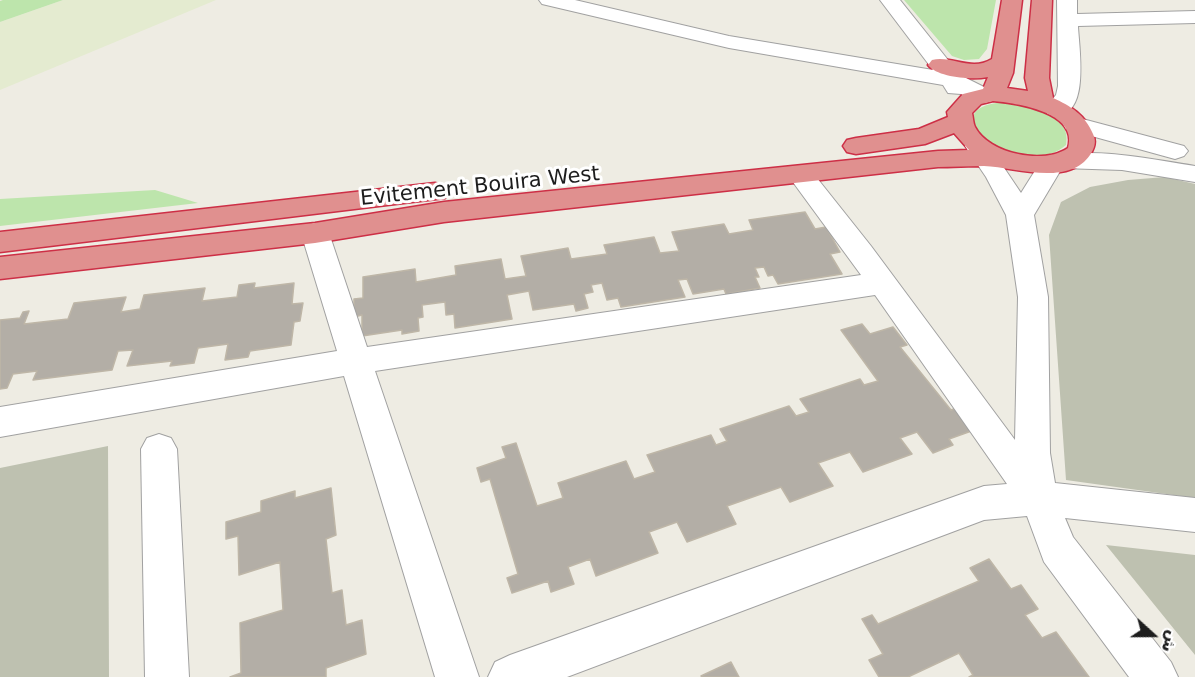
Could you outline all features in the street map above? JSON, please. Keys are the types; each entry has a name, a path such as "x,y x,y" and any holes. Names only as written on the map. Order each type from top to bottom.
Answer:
{"highway":[{"path":"1012,0 1002,63 989,95 1019,96 1058,112"},
{"path":"800,174 982,152 1016,162 1059,162 1075,156 1081,149 1083,141 1058,112 1037,78 1042,0"},
{"path":"946,72 952,69 977,72 997,67 1002,63"},
{"name":"Evitement Bouira West","path":"0,242 82,231 758,159 915,138 944,130 960,115 972,99 989,95"},
{"path":"960,115 965,134 982,152"},
{"name":"Evitement Bouira West","path":"0,267 315,232 444,212 800,174"}],"street":[{"path":"549,0 729,42 946,72 989,95"},
{"path":"890,0 946,72 960,115"},
{"path":"1195,17 1067,10 1070,86 1068,97 1058,112 1145,144 1195,155"},
{"path":"982,152 1020,215 1033,297 1032,453 1039,498 1058,549 1156,677"},
{"path":"1020,215 1059,162 1122,162 1195,174"},
{"path":"800,174 842,224 997,446 1039,498"},
{"path":"315,232 457,677"},
{"path":"0,422 356,361 882,283"},
{"path":"159,449 167,677"},
{"path":"510,677 984,503 1039,498 1195,515"}],"shaded area":[{"path":"63,0 216,0 0,90 0,22"},
{"path":"1165,177 1195,184 1195,498 1066,480 1049,235 1061,202 1090,187 1128,180"},
{"path":"108,446 109,677 0,677 0,468"},
{"path":"1106,545 1195,555 1195,655"}],"green space":[{"path":"63,0 0,22 0,1"},
{"path":"904,0 996,0 987,49 979,59 964,60 952,56"},
{"path":"1008,102 1027,106 1057,119 1066,134 1066,145 1047,155 1025,156 1004,150 987,140 976,128 973,116 983,106"},
{"path":"155,190 198,203 0,226 0,199"}],"building":[{"path":"805,212 815,229 826,227 840,252 830,254 842,274 778,284 773,275 768,276 764,267 755,268 759,277 755,277 760,288 726,294 724,289 693,294 687,279 678,280 685,297 621,307 618,298 607,300 602,283 591,285 593,292 584,294 588,308 576,311 574,304 533,310 529,291 507,295 512,319 455,328 454,314 446,315 445,302 422,305 423,317 418,318 419,331 402,334 402,330 362,336 362,315 354,317 354,299 363,298 363,277 415,269 416,282 456,275 455,266 501,259 505,279 526,276 521,256 568,248 571,259 607,254 604,245 654,237 660,253 679,251 672,232 724,224 729,234 753,230 749,220"},
{"path":"255,283 254,288 294,283 292,304 303,303 300,321 294,322 291,345 250,351 248,357 225,360 228,344 198,348 194,363 170,366 172,361 127,366 133,350 118,351 112,370 33,380 37,371 13,374 7,388 0,389 0,320 20,318 23,312 29,311 24,324 68,319 74,303 126,297 121,312 140,309 144,295 205,288 202,301 237,297 239,285"},
{"path":"862,324 870,334 893,327 907,345 900,347 951,410 959,407 977,429 949,439 953,445 933,453 917,432 900,438 912,454 863,472 850,452 818,463 833,486 790,502 781,487 727,506 736,524 687,542 677,522 649,532 658,553 596,576 590,559 568,567 574,584 551,592 548,581 512,593 507,578 518,574 490,479 481,482 477,468 506,458 502,447 516,443 537,506 563,498 558,483 626,461 634,479 655,472 647,455 711,435 716,445 727,441 720,429 789,406 796,416 809,412 800,399 860,379 864,385 878,381 841,330"},
{"path":"331,488 336,535 326,539 332,593 342,590 346,625 362,620 366,654 326,668 326,677 230,677 241,673 240,623 283,610 280,562 239,575 238,536 226,539 226,522 261,512 261,501 295,491 295,498"},
{"path":"989,559 1011,589 1021,585 1038,609 1025,615 1042,638 1056,632 1089,677 969,677 973,675 959,653 908,677 879,677 869,660 883,654 862,619 872,615 878,624 979,581 970,568"},
{"path":"731,662 739,677 701,676"}]}
